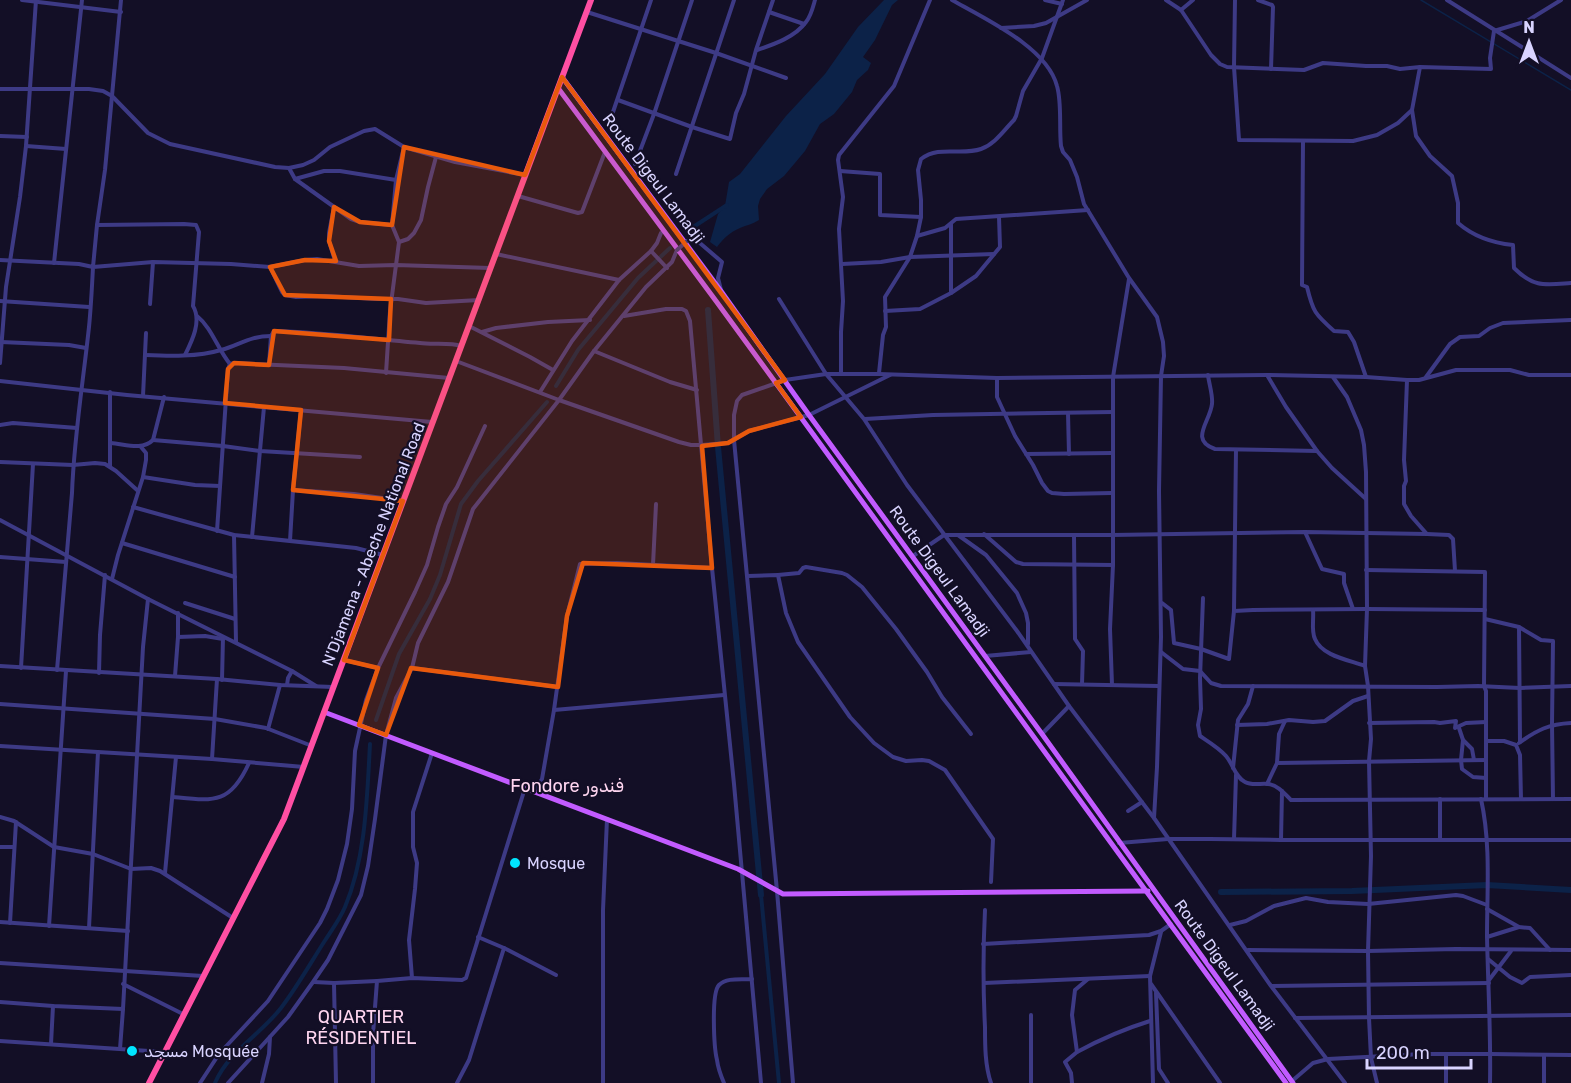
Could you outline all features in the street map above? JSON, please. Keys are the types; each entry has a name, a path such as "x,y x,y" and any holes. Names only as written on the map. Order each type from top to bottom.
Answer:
{"highway":[{"name":"N'Djamena - Abeche National Road","path":"149,1083 284,819 591,0"}],"main road":[{"name":"Route Digeul Lamadji","path":"562,77 721,291 1156,891 1290,1082"},
{"name":"Route Digeul Lamadji","path":"558,88 1170,924 1290,1082"},
{"path":"324,712 744,872 783,894 1156,891"}],"street":[{"path":"22,0 121,12"},
{"path":"54,263 82,0"},
{"path":"57,670 80,390 89,327 97,225 121,0"},
{"path":"613,112 651,0"},
{"path":"634,164 654,114 692,0"},
{"path":"676,174 734,0"},
{"path":"618,100 730,139 736,113 773,0"},
{"path":"756,50 783,41 805,24 815,0"},
{"path":"841,374 843,301 839,229 843,197 838,160 840,151 894,86 930,0"},
{"path":"952,0 1028,46 1041,58 1058,88 1063,152 1074,169 1084,204 1129,278 1157,317 1164,356 1161,376 1159,534 1161,603 1154,818"},
{"path":"879,374 886,327 885,297 910,257 921,217 918,170 921,159 937,151 981,149 993,142 1016,116 1023,91 1041,58 1062,2 1046,0"},
{"path":"1000,28 1046,23 1087,0"},
{"path":"1166,0 1181,10 1211,56 1227,67 1304,70 1323,63 1388,66 1400,69 1420,67 1491,69 1490,58 1494,31"},
{"path":"1181,10 1193,0"},
{"path":"1235,0 1234,67 1239,140 1353,141 1377,135 1398,123 1412,110"},
{"path":"1258,0 1272,5 1273,8 1271,69"},
{"path":"1447,0 1571,78"},
{"path":"1494,31 1527,21 1561,0"},
{"path":"0,363 2,301 19,206 27,137 35,1"},
{"path":"586,12 716,53 786,78"},
{"path":"770,12 805,24"},
{"path":"1420,67 1412,110 1416,136 1430,156 1452,176 1458,203 1458,222 1474,234 1497,243 1513,245 1515,268 1531,282 1543,285 1571,283"},
{"path":"0,89 103,91 112,96 148,133 170,144 275,167 289,168 303,165 314,160 330,147 370,129 380,131 404,147 436,157 525,175"},
{"path":"0,136 27,137"},
{"path":"1303,141 1302,285 1307,287 1316,315 1334,331 1348,332 1366,377"},
{"path":"26,146 66,148"},
{"path":"386,373 399,242 392,225 396,180 404,147"},
{"path":"517,196 578,213 582,212 605,152"},
{"path":"399,242 408,239 422,220 436,157"},
{"path":"289,168 295,179 351,219 392,225"},
{"path":"295,179 324,171 340,171 396,180"},
{"path":"840,171 880,174 880,215 921,217"},
{"path":"334,207 329,241 335,261"},
{"path":"917,236 945,228 956,219 1089,210"},
{"path":"885,311 920,309 951,293 976,276 1000,247 999,217"},
{"path":"951,223 951,293"},
{"path":"97,225 196,225 199,232 193,306 197,316 208,328 230,364"},
{"path":"540,392 572,341 619,280 651,251 661,233"},
{"path":"228,1083 288,1017 313,982 328,960 361,895 368,866 386,735 396,698 412,668 418,643 448,582 473,509 559,400 594,351 646,287 667,268 677,250 687,241 694,238 722,262 718,278 721,291"},
{"path":"651,251 667,268"},
{"path":"495,254 619,280"},
{"path":"842,264 881,262 910,257 994,254"},
{"path":"0,260 79,264 93,267 153,262 270,267 305,260 335,261 359,266 490,268"},
{"path":"150,304 153,262"},
{"path":"270,267 282,292 285,295 296,297 398,299 426,303 479,300"},
{"path":"1112,685 1110,629 1113,565 1113,377 1129,278"},
{"path":"779,299 826,374 864,419 907,485 1154,818 1294,1018 1345,1083"},
{"path":"2,301 89,307"},
{"path":"624,316 666,309 682,309 686,311 690,321 724,695 744,872 761,1083"},
{"path":"185,355 193,339 197,316"},
{"path":"482,332 496,328 548,322 590,320"},
{"path":"1426,378 1450,344 1460,337 1479,336 1503,323 1571,320"},
{"path":"469,325 553,370"},
{"path":"269,365 271,336 274,331 422,344 447,345 453,343 461,346"},
{"path":"143,396 146,333"},
{"path":"145,355 176,356 220,350 250,338 271,336"},
{"path":"1,342 86,348"},
{"path":"594,351 670,382 697,390"},
{"path":"456,360 559,400 691,445 723,444 749,431 809,415 891,374"},
{"path":"230,364 344,368 449,378"},
{"path":"217,531 225,403 230,364"},
{"path":"793,1083 734,440 735,406 742,395 785,380 826,374 997,378 1266,375 1407,380 1426,378 1456,370 1510,370 1529,375 1571,375"},
{"path":"1208,375 1212,404 1202,433 1205,445 1215,449 1317,451"},
{"path":"1266,375 1317,451 1366,499"},
{"path":"1333,377 1347,397 1361,430 1366,472 1365,666 1371,739 1368,985 1371,1058 1377,1083"},
{"path":"997,378 997,396 1005,415 1043,485 1052,493 1112,492"},
{"path":"1407,380 1404,504 1427,534"},
{"path":"0,381 433,422"},
{"path":"110,392 110,467"},
{"path":"111,442 141,447 149,445 153,440 164,398"},
{"path":"252,537 264,407"},
{"path":"290,541 301,410"},
{"path":"864,419 933,415 1113,412"},
{"path":"1068,413 1069,454"},
{"path":"0,424 77,428"},
{"path":"200,1083 219,1054 268,1001 327,909 338,880 347,844 352,809 355,752 366,700 378,668 427,565 446,504 457,487 485,426"},
{"path":"153,440 260,451 360,457"},
{"path":"112,579 146,460 146,453 141,447"},
{"path":"1161,603 1171,610 1173,643 1229,659 1234,611 1236,450"},
{"path":"1026,454 1112,453"},
{"path":"0,462 105,464 137,490"},
{"path":"21,668 33,464"},
{"path":"142,477 195,485 220,486"},
{"path":"293,490 354,494 403,501"},
{"path":"653,565 656,504"},
{"path":"133,507 234,535 356,548 383,555"},
{"path":"0,520 223,638"},
{"path":"913,556 944,535 1305,532 1427,534 1449,535 1453,539 1455,571"},
{"path":"1305,532 1322,569 1344,574 1344,583 1353,609"},
{"path":"984,534 1017,562 1030,565 1113,565"},
{"path":"234,535 236,642"},
{"path":"957,535 986,555 1017,593 1026,613 1028,646"},
{"path":"1074,535 1075,637 1083,651 1082,684"},
{"path":"122,543 235,577"},
{"path":"0,557 66,562"},
{"path":"534,792 542,779 558,687 567,616 580,564 617,563 712,568"},
{"path":"748,576 796,574 806,567 842,573 855,580 890,621 942,697 971,734"},
{"path":"1366,570 1485,572 1486,778 1484,799 1490,1083"},
{"path":"99,673 105,575"},
{"path":"778,575 786,613 798,642 850,717 874,743 893,758 906,761 929,761 945,770 993,839 991,882"},
{"path":"120,1049 148,598"},
{"path":"1203,598 1201,709 1198,733 1218,748 1243,781 1271,784 1291,800 1571,799"},
{"path":"185,603 235,620"},
{"path":"1313,610 1314,638 1321,648 1333,655 1365,666"},
{"path":"1234,611 1485,610"},
{"path":"175,676 178,614"},
{"path":"1485,619 1519,627 1542,640 1553,641 1553,799"},
{"path":"1519,627 1520,742"},
{"path":"178,637 205,636 236,642 316,686"},
{"path":"212,759 223,638"},
{"path":"985,656 1031,652"},
{"path":"1160,652 1183,669 1200,671 1211,683 1218,686 1520,688 1571,686"},
{"path":"344,660 378,668"},
{"path":"0,666 219,679 287,686 333,687"},
{"path":"412,668 558,687"},
{"path":"49,926 66,671"},
{"path":"287,686 292,671"},
{"path":"1053,684 1158,686"},
{"path":"268,729 280,685"},
{"path":"1233,769 1237,725 1240,714 1248,704 1253,686"},
{"path":"554,710 724,695"},
{"path":"1237,725 1325,721 1353,701 1368,696"},
{"path":"0,704 240,722 268,729 312,746"},
{"path":"1042,734 1069,706"},
{"path":"1267,784 1276,763 1279,734 1286,721"},
{"path":"1369,723 1456,721 1455,728 1459,728 1463,740 1462,769 1473,777 1486,778"},
{"path":"1459,728 1466,723 1486,722"},
{"path":"1516,745 1552,724 1571,723"},
{"path":"1463,740 1472,748 1474,760"},
{"path":"1486,741 1504,741 1516,745 1520,755 1521,799"},
{"path":"0,746 304,767"},
{"path":"89,928 98,752"},
{"path":"412,978 409,940 417,863 413,847 413,813 432,753"},
{"path":"165,873 176,757"},
{"path":"1276,763 1486,760"},
{"path":"173,797 207,800 221,798 232,790 249,763"},
{"path":"1234,839 1236,774"},
{"path":"313,982 334,983 412,978 464,979 525,788"},
{"path":"1281,840 1282,791"},
{"path":"1440,799 1440,840"},
{"path":"1128,811 1142,802"},
{"path":"0,817 16,822 54,847 93,854 132,869 155,869 165,873 233,918"},
{"path":"603,1083 603,910 607,819"},
{"path":"10,923 16,822"},
{"path":"1119,843 1168,839 1571,840"},
{"path":"0,848 15,848"},
{"path":"1229,925 1246,921 1274,906 1306,898 1328,902 1368,904 1456,895 1487,907 1519,927"},
{"path":"985,910 983,944 985,1048 991,1083"},
{"path":"983,944 1149,935 1161,931 1176,920"},
{"path":"0,922 128,931"},
{"path":"1487,937 1525,926 1530,928 1550,950"},
{"path":"1153,1083 1150,976 1161,931"},
{"path":"478,937 556,975"},
{"path":"459,1082 504,948"},
{"path":"1247,950 1571,950"},
{"path":"1489,982 1512,950"},
{"path":"1488,959 1510,978 1522,983 1530,977 1571,975"},
{"path":"0,963 203,976"},
{"path":"984,983 1150,976"},
{"path":"724,1083 717,1063 714,1043 716,992 720,984 727,980 752,979"},
{"path":"1077,1052 1072,1015 1075,990 1089,979"},
{"path":"373,1083 373,1034 377,981"},
{"path":"1271,986 1489,982"},
{"path":"334,983 336,1083"},
{"path":"123,984 183,1014"},
{"path":"1150,984 1220,1083"},
{"path":"1156,992 1159,1069 1168,1083"},
{"path":"0,1002 123,1009"},
{"path":"51,1044 53,1006"},
{"path":"1031,1015 1031,1083"},
{"path":"1294,1018 1571,1015"},
{"path":"1072,1083 1071,1073 1065,1062 1077,1052 1100,1039 1150,1020"},
{"path":"262,1083 269,1054 270,1037"},
{"path":"0,1041 164,1052"},
{"path":"1290,1082 1313,1063 1328,1059 1446,1054 1571,1055"},
{"path":"1446,1054 1446,1083"},
{"path":"1544,1054 1544,1083"}],"highlighted area":[{"path":"562,77 785,380 776,383 801,417 749,431 728,443 702,446 712,568 583,563 567,616 558,687 411,668 386,735 359,725 378,668 344,660 403,501 293,490 301,410 225,403 228,369 234,363 269,365 274,331 389,340 391,299 285,295 270,267 305,260 336,261 329,241 334,207 360,222 392,225 404,147 525,175"}],"water":[{"path":"884,0 898,0 892,5 875,40 863,57 871,63 868,70 857,80 852,92 834,114 820,124 805,151 784,176 767,189 758,206 759,220 733,232 717,247 710,242 718,214 725,206 729,182 740,174 786,116 825,74 858,27"}],"waterway":[{"path":"1421,0 1571,90"},
{"path":"687,231 727,205"},
{"path":"556,386 578,350 638,278 670,248"},
{"path":"708,310 718,447 761,895"},
{"path":"376,720 399,654 430,599 440,575 461,504 478,481 547,402"},
{"path":"215,1083 228,1062 281,1008 343,911 352,888 361,847 370,744"},
{"path":"1221,892 1352,891 1487,885 1571,890"},
{"path":"761,895 779,1083"}],"place":[{"name":"Mosque","path":"515,863"},
{"name":"مسجد Mosquée","path":"132,1051"}],"district":[{"name":"Fondore فندور","path":"567,786"},
{"name":"QUARTIER RÉSIDENTIEL","path":"361,1027"}]}
